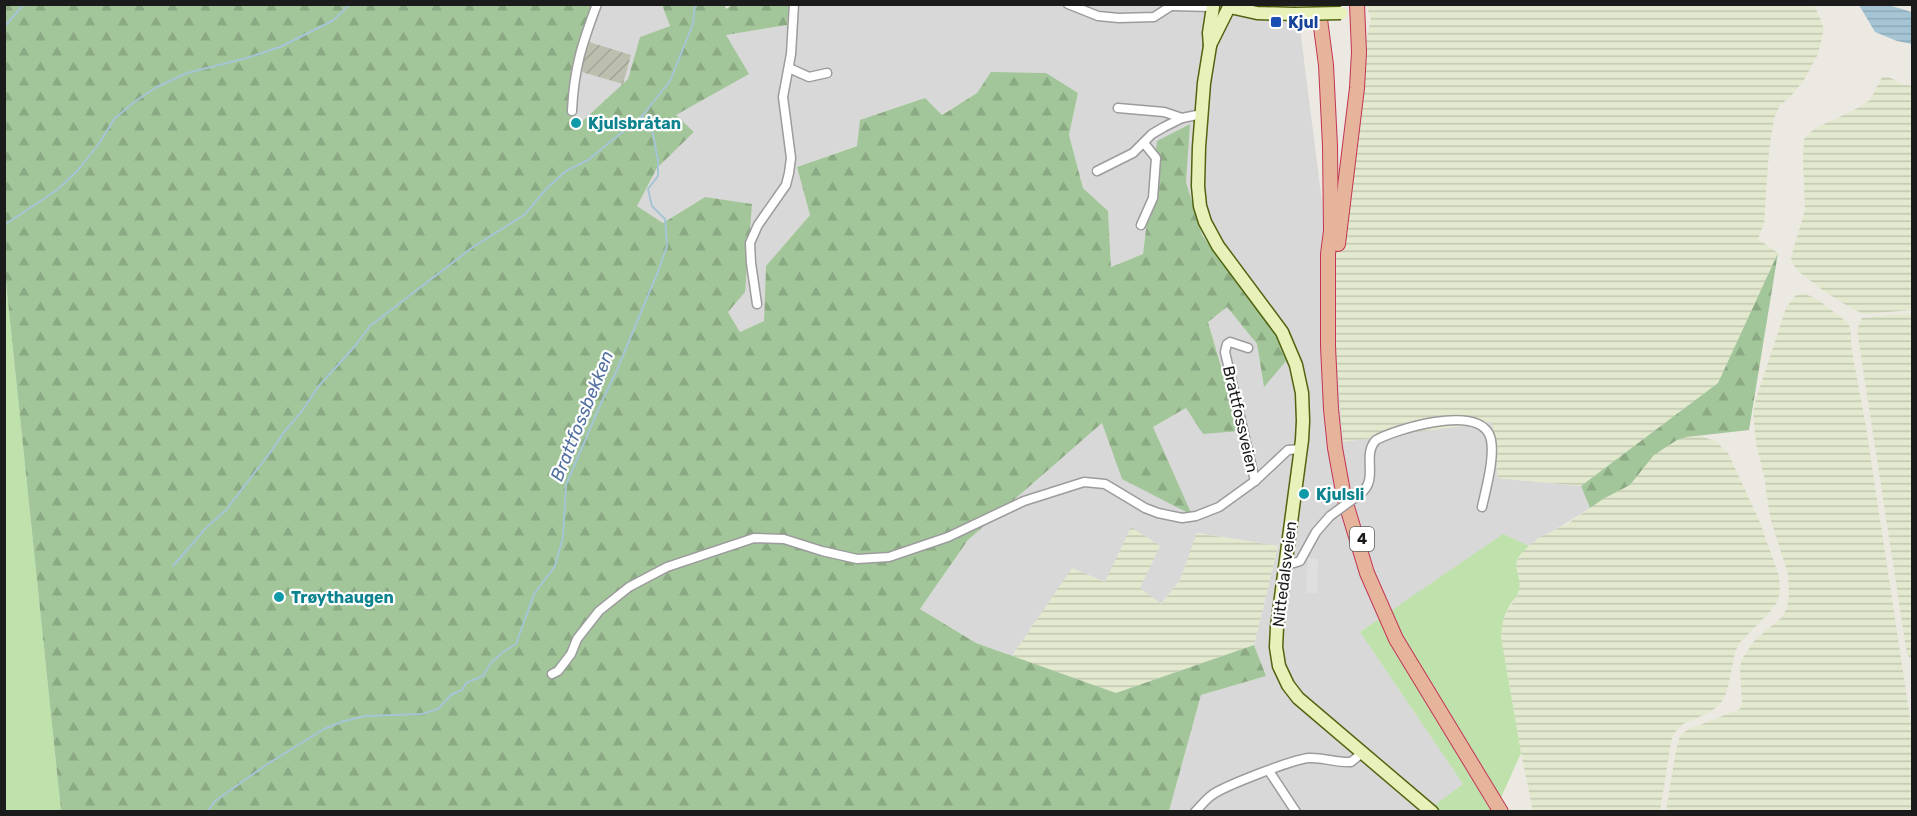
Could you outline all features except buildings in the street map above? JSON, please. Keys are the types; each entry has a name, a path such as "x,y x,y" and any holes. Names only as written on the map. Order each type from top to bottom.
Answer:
{"highway":[{"name":"4","path":"1318,4 1329,114 1338,409 1351,496 1366,550 1402,636 1509,812"},
{"name":"4","path":"1335,267 1356,96 1359,52 1357,9"},
{"name":"4","path":"1331,231 1328,254 1331,409 1338,466 1354,534 1374,592 1396,639 1471,759 1501,812"}],"main road":[{"path":"1255,4 1270,13"},
{"path":"1212,6 1221,10 1230,7 1257,13 1294,14 1341,13 1357,9"},
{"name":"Nittedalsveien","path":"1212,6 1198,186 1202,213 1218,246 1275,322 1292,353 1302,393 1301,450 1276,636 1278,660 1282,673 1298,698 1432,812"},
{"name":"Nittedalsveien","path":"1210,46 1230,7"}],"street":[{"path":"572,111 574,76 581,47 597,4"},
{"path":"757,304 750,243 758,225 786,185 791,158 783,97 789,68 794,4"},
{"path":"1068,4 1098,16 1119,18 1151,17 1173,5 1212,6"},
{"path":"789,68 809,77 827,73"},
{"path":"1118,108 1164,112 1182,118"},
{"path":"1097,171 1133,153 1158,130 1182,118 1202,114"},
{"path":"1141,225 1152,198 1156,158 1144,143"},
{"name":"Brattfossveien","path":"1248,348 1230,342 1225,352 1255,481"},
{"path":"1286,562 1300,561 1319,527 1330,516 1365,491 1370,482 1371,450 1376,440 1431,422 1446,420 1480,425 1490,435 1491,455 1482,507"},
{"name":"Brattfossveien","path":"552,674 571,654 577,639 599,611 629,587 667,567 754,538 784,539 857,559 889,558 948,537 1024,501 1084,482 1105,484 1145,508 1158,513 1182,518 1196,516 1218,507 1255,481 1288,450 1301,450"},
{"path":"1195,812 1212,795 1269,771 1303,759 1320,758 1335,762 1351,762 1362,753"},
{"path":"1269,771 1296,812"}],"shaded area":[{"path":"1813,4 1824,29 1818,54 1804,80 1780,105 1774,118 1769,150 1764,224 1758,239 1778,253 1718,383 1581,486 1498,478 1492,422 1343,442 1326,233 1371,18 1366,5"},
{"path":"593,5 662,5 670,26 640,37 628,79 573,130 581,47"},
{"path":"789,5 1297,5 1326,233 1493,422 1498,478 1581,486 1590,508 1529,546 1503,535 1360,632 1463,784 1436,805 1437,811 1169,811 1201,695 1266,676 1254,645 1278,546 1198,533 1180,580 1161,604 1139,588 1105,582 1072,569 1012,656 976,643 920,609 968,540 1102,422 1153,427 1186,408 1240,431 1208,321 1227,307 1257,344 1264,386 1273,330 1202,235 1186,182 1189,124 1157,142 1143,254 1111,267 1108,211 1083,188 1069,135 1078,93 992,72 977,93 941,115 797,167 810,215 766,266 764,321 740,332 728,312 705,197 663,223 637,206 657,168 694,132 676,115 725,35 786,25"},
{"path":"586,41 631,55 623,84 582,72"},
{"path":"1882,77 1889,77 1912,86 1912,310 1864,314 1824,291 1799,272 1792,263 1791,257 1805,210 1804,139 1814,129 1870,100"},
{"path":"1803,293 1817,299 1848,323 1851,330 1851,346 1866,427 1912,731 1912,811 1666,811 1680,736 1687,730 1740,709 1742,705 1740,668 1742,659 1755,640 1781,618 1787,608 1788,574 1770,517 1756,443 1753,413 1786,308 1795,296"},
{"path":"1912,313 1912,661 1907,654 1857,330 1862,318"},
{"path":"1700,436 1715,441 1728,453 1759,520 1779,576 1780,593 1777,602 1740,642 1735,652 1725,696 1720,704 1710,712 1683,724 1674,733 1660,811 1533,811 1501,637 1502,619 1518,594 1516,564 1521,552 1540,537 1567,524 1603,499 1630,485 1654,455 1677,440"},
{"path":"1131,527 1160,546 1140,588 1161,604 1180,580 1197,533 1278,546 1254,645 1116,693 1012,656 1072,568 1105,582"},
{"path":"1308,558 1318,559 1317,593 1306,593"}],"green space":[{"path":"4,5 593,5 581,47 574,129 628,79 640,37 670,26 662,5 725,5 726,9 732,5 789,5 787,25 726,35 749,74 676,115 694,132 657,168 637,206 663,223 705,197 752,204 745,292 728,312 740,332 764,321 766,266 810,215 797,167 857,146 860,120 925,98 942,115 977,93 991,72 1046,73 1078,93 1069,135 1083,188 1108,211 1111,267 1143,254 1157,141 1190,124 1186,182 1202,235 1273,330 1286,361 1264,387 1257,344 1227,307 1208,322 1240,431 1203,434 1186,408 1153,427 1192,515 1122,479 1102,423 968,540 920,609 976,643 1116,693 1254,645 1266,676 1201,695 1169,811 61,811 5,273"},
{"path":"1778,253 1749,430 1677,440 1654,455 1630,485 1590,508 1581,486 1718,383"},
{"path":"5,273 61,811 5,811"},
{"path":"1503,534 1529,546 1516,564 1519,580 1518,593 1504,617 1501,637 1521,753 1495,811 1437,811 1435,805 1463,784 1360,632"}],"water":[{"path":"1859,5 1888,5 1912,12 1912,44 1875,32"}],"waterway":[{"path":"4,27 24,4"},
{"path":"4,225 57,190 78,170 98,145 115,118 157,87 187,73 280,47 334,20 350,4"},
{"name":"Brattfossbekken","path":"207,812 215,801 266,765 324,729 366,716 422,714 438,709 451,695 462,690 466,683 483,676 491,663 516,644 534,594 555,566 563,537 566,485 617,370 667,246 665,219 652,206 648,189 658,176 658,161 653,134 642,116 670,81 693,24 695,4"},
{"path":"173,566 206,528 226,510 318,387 370,326 473,247 524,215 548,187 566,171 588,160 642,116"}],"place":[{"name":"Kjul","path":"1276,22"},
{"name":"Kjulsbråtan","path":"576,123"},
{"name":"Kjulsli","path":"1304,494"},
{"name":"Trøythaugen","path":"279,597"}]}
